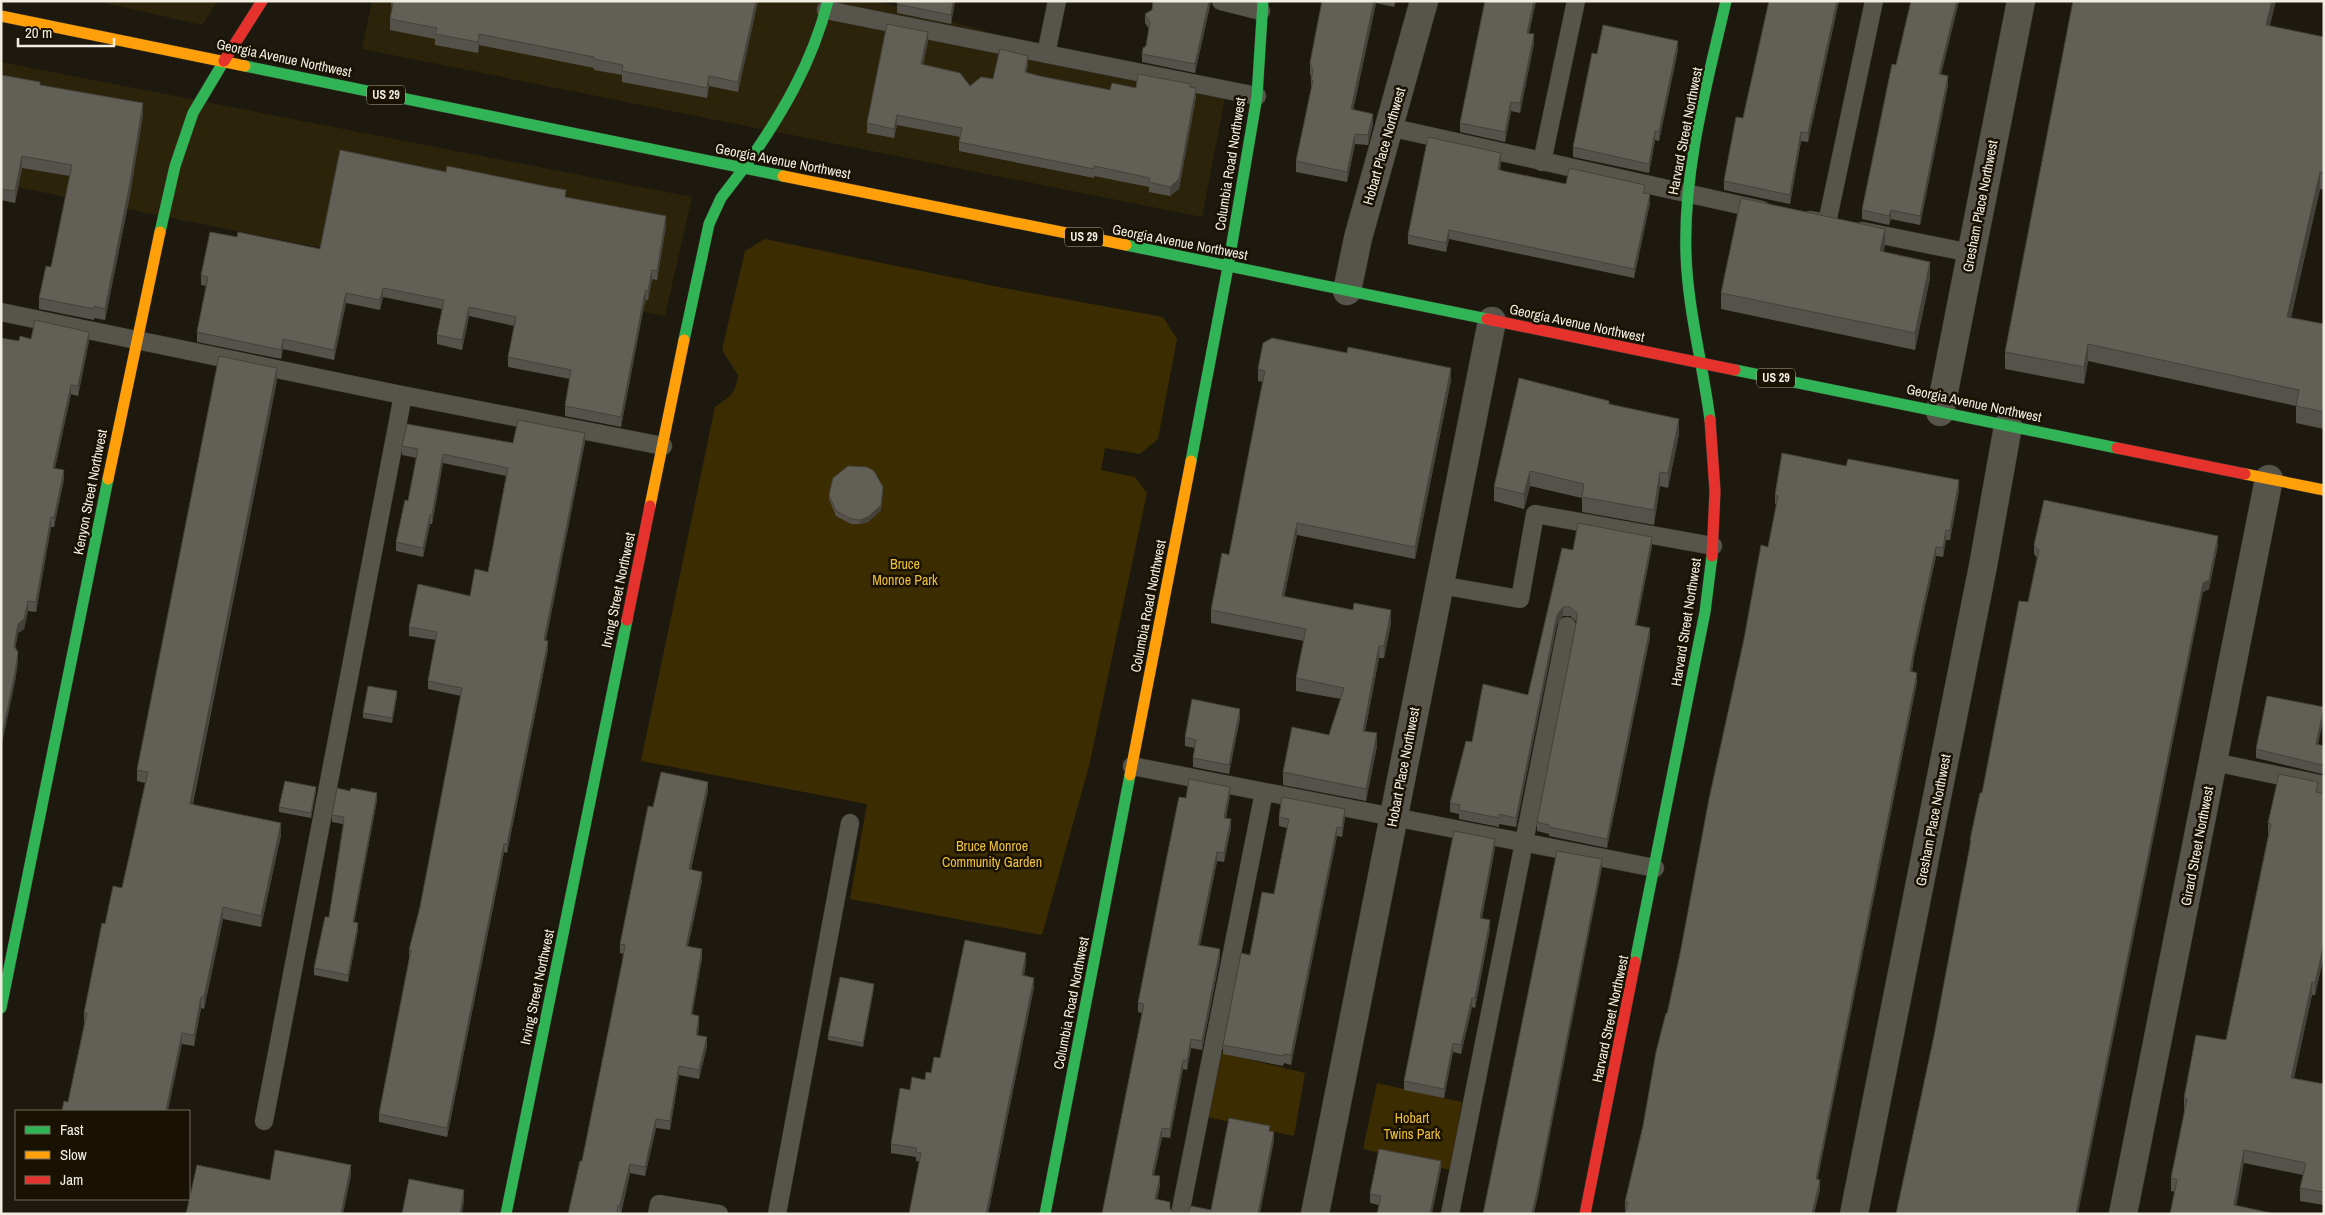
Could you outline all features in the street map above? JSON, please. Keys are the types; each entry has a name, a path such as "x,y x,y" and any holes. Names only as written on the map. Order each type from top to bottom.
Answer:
{"main road":[{"name":"Kenyon Street Northwest","path":"1,1008 136,340 180,148 193,113 262,1"},
{"name":"Harvard Street Northwest","path":"1585,1214 1705,612 1713,546 1714,460 1710,417 1700,363 1686,258 1687,194 1726,1"},
{"name":"Irving Street Northwest","path":"506,1214 708,226 722,195 744,168 782,114 802,79 818,41 827,6"},
{"name":"Columbia Road Northwest","path":"1045,1214 1228,267 1256,96 1262,6"},
{"name":"Georgia Avenue Northwest","path":"1,16 2324,490"}],"street":[{"name":"Hobart Place Northwest","path":"1347,291 1358,238 1424,1"},
{"name":"Gresham Place Northwest","path":"1940,412 2021,1"},
{"name":"Hobart Place Northwest","path":"1315,1214 1492,320"},
{"name":"Gresham Place Northwest","path":"1854,1214 1984,566 2008,426"},
{"name":"Girard Street Northwest","path":"2123,1214 2269,479"}],"lane":[{"path":"1046,54 1057,1"},
{"path":"1221,1 1262,6"},
{"path":"1542,162 1576,1"},
{"path":"1827,223 1874,1"},
{"path":"827,6 1046,54 1256,96"},
{"path":"1389,127 1778,213"},
{"path":"1798,217 1971,253"},
{"path":"1,312 663,446"},
{"path":"264,1122 404,395"},
{"path":"1440,585 1520,599 1535,514 1713,546"},
{"path":"1450,1214 1567,626"},
{"path":"2214,762 2324,785"},
{"path":"1132,766 1655,868"},
{"path":"1180,1214 1264,792"},
{"path":"777,1214 850,823"},
{"path":"657,1214 659,1204 719,1214"}],"shaded area":[{"path":"96,1 218,1 202,25"},
{"path":"372,1 877,1 1225,98 1202,217 362,49"},
{"path":"1,62 692,197 665,316 1,184"}],"green space":[{"name":"Bruce Monroe Park","path":"765,239 1004,288 1163,317 1177,339 1158,439 1140,454 1105,448 1101,470 1135,477 1147,493 1089,766 1042,935 850,899 867,804 641,761 715,407 731,394 737,381 738,375 722,350 745,251"},
{"path":"1218,1052 1305,1073 1294,1136 1207,1117"},
{"name":"Hobart Twins Park","path":"1377,1083 1462,1102 1450,1170 1363,1149"}],"building":[{"path":"392,1 756,1 738,82 709,76 707,88 622,71 623,65 594,59 594,57 479,34 478,42 435,34 437,28 390,19"},
{"path":"897,1 953,1 951,15 897,4"},
{"path":"1153,1 1209,1 1195,64 1142,54 1143,48 1146,46 1150,22 1145,14 1152,10"},
{"path":"1322,1 1374,1 1351,109 1373,114 1368,135 1355,134 1347,172 1296,161 1313,80 1311,80 1313,71 1310,63"},
{"path":"1485,1 1534,1 1527,33 1534,34 1520,103 1511,102 1505,132 1460,123"},
{"path":"1769,1 1837,1 1808,133 1801,132 1790,195 1724,181 1736,117 1743,118"},
{"path":"1911,1 1957,1 1939,74 1948,76 1920,216 1891,210 1889,216 1862,210 1892,64 1896,65"},
{"path":"2073,1 2272,1 2266,25 2324,37 2324,173 2320,172 2287,317 2324,324 2324,412 2296,406 2299,390 2088,344 2084,367 2005,352"},
{"path":"887,24 928,32 921,64 960,73 970,86 981,77 993,79 1000,49 1028,56 1025,72 1110,90 1112,83 1136,88 1138,74 1191,84 1190,87 1196,88 1179,179 1170,187 1149,182 1150,178 1094,166 1094,169 959,142 962,128 897,115 894,129 867,123"},
{"path":"1603,25 1678,41 1659,132 1655,131 1649,164 1573,147 1592,53 1597,54"},
{"path":"1,75 40,82 40,85 143,103 130,183 105,309 94,306 94,309 39,298 46,266 51,267 72,165 22,156 15,191 1,189"},
{"path":"1428,137 1501,153 1498,169 1503,171 1566,184 1569,168 1645,185 1643,193 1650,194 1634,269 1449,230 1446,243 1408,235"},
{"path":"340,150 446,172 447,166 566,190 565,197 666,216 657,271 652,270 648,291 646,290 644,297 621,417 565,406 571,370 508,357 516,317 469,307 462,340 437,335 444,300 383,288 380,300 346,293 334,350 283,339 281,350 197,332 208,277 201,275 210,232 237,237 238,232 320,249"},
{"path":"1741,198 1885,229 1880,251 1930,262 1915,333 1721,293"},
{"path":"35,320 89,332 78,386 71,385 53,468 64,470 54,518 51,517 36,602 28,601 24,619 18,624 14,646 18,652 15,673 1,740 1,338 19,341 20,336 31,339"},
{"path":"1272,338 1347,353 1348,347 1451,368 1415,547 1297,523 1282,596 1353,610 1354,603 1391,610 1384,646 1379,646 1363,731 1377,733 1366,789 1283,772 1292,727 1329,735 1344,688 1296,678 1306,629 1211,610 1222,553 1229,555 1265,371 1258,369 1263,343"},
{"path":"219,356 277,368 190,804 281,823 261,916 223,907 204,997 201,997 194,1035 182,1033 166,1110 62,1110 64,1101 68,1102 87,1013 84,1013 102,923 105,924 113,886 122,888 148,772 137,770"},
{"path":"1519,378 1609,401 1609,404 1679,419 1668,473 1660,472 1654,510 1582,497 1584,484 1530,471 1524,494 1494,487"},
{"path":"518,420 585,433 544,640 548,641 507,844 504,844 447,1128 379,1114 411,950 409,950 420,907 462,688 428,681 437,632 409,627 418,584 470,596 475,569 488,572 508,468 443,454 432,515 430,515 423,548 396,542 405,500 408,501 418,449 402,446 407,424 513,443"},
{"path":"1782,453 1846,466 1848,459 1959,480 1950,531 1946,530 1943,548 1936,547 1914,648 1910,671 1917,673 1816,1179 1820,1180 1812,1214 1625,1214 1628,1202 1625,1202 1643,1126 1656,1052 1667,1014 1680,954 1709,799 1744,639 1761,545 1768,547 1778,496 1775,495"},
{"path":"848,466 867,467 874,471 883,487 881,505 868,517 860,520 851,519 836,511 829,495 833,478"},
{"path":"2044,500 2218,536 2209,580 2203,583 2076,1214 1896,1214 1934,1036 1970,840 1980,793 1982,793 2019,601 2028,602 2039,550 2034,545"},
{"path":"1578,523 1652,537 1635,625 1650,628 1607,839 1549,827 1549,825 1537,822 1577,619 1577,613 1570,607 1563,607 1557,615 1516,818 1499,814 1499,818 1459,810 1460,805 1450,803 1466,741 1472,742 1483,684 1528,695 1562,548 1573,550"},
{"path":"368,686 397,691 392,718 363,713"},
{"path":"2267,696 2324,707 2316,744 2324,746 2322,765 2256,749"},
{"path":"1192,699 1240,709 1229,765 1193,758 1196,740 1185,737"},
{"path":"661,772 708,782 689,869 702,872 686,946 702,949 691,1014 699,1016 696,1035 707,1037 699,1070 679,1066 670,1121 656,1119 645,1167 630,1164 617,1214 568,1214 580,1161 582,1161 622,963 625,945 620,944 648,806 653,807"},
{"path":"2279,774 2318,782 2316,792 2324,794 2324,943 2315,983 2312,982 2291,1078 2324,1084 2324,1192 2300,1188 2306,1163 2244,1150 2234,1205 2276,1214 2170,1214 2177,1180 2171,1178 2187,1099 2184,1098 2196,1035 2226,1040 2271,824 2268,823"},
{"path":"1189,779 1230,787 1224,818 1231,819 1224,853 1217,852 1198,945 1220,949 1202,1041 1191,1039 1187,1061 1183,1060 1170,1129 1162,1128 1152,1175 1160,1176 1155,1199 1170,1202 1170,1209 1176,1214 1102,1214 1144,1004 1138,1003 1164,871 1179,797 1186,798"},
{"path":"285,781 316,787 311,813 279,807"},
{"path":"337,788 350,791 351,788 377,793 353,922 358,923 348,975 314,968 325,917 329,917 343,828 344,817 332,815"},
{"path":"1282,797 1345,809 1342,828 1337,827 1291,1055 1284,1054 1283,1056 1223,1045 1241,953 1250,955 1262,892 1274,894 1289,819 1279,817"},
{"path":"1454,831 1495,839 1480,918 1490,920 1475,998 1472,998 1461,1045 1453,1043 1444,1089 1404,1081"},
{"path":"1557,851 1602,859 1538,1187 1532,1214 1483,1214"},
{"path":"965,940 1026,953 1022,975 1034,978 986,1214 909,1214 921,1153 916,1152 917,1148 891,1144 900,1088 910,1090 912,1077 925,1080 926,1072 931,1073 934,1057 940,1058"},
{"path":"840,977 874,984 863,1043 828,1036"},
{"path":"1229,1118 1270,1126 1269,1131 1274,1132 1258,1214 1182,1214 1188,1212 1191,1206 1211,1210"},
{"path":"1379,1149 1441,1161 1430,1214 1377,1214 1381,1196 1370,1194"},
{"path":"275,1150 351,1165 341,1214 186,1214 197,1165 270,1180"},
{"path":"409,1179 464,1190 460,1214 402,1214"}],"traffic: fast":[{"path":"744,168 794,89 813,46 828,1"},
{"path":"1191,461 1228,267 1257,96 1263,1"},
{"path":"1710,420 1687,276 1686,223 1692,159 1704,95 1726,1"},
{"path":"160,232 175,166 193,113 224,61"},
{"path":"245,66 783,176"},
{"path":"684,340 709,224 721,198 744,168"},
{"path":"1126,245 1487,319"},
{"path":"1735,370 2117,448"},
{"path":"1,1008 108,479"},
{"path":"1635,962 1705,612 1712,556"},
{"path":"506,1214 627,620"},
{"path":"1045,1214 1130,775"}],"traffic: slow":[{"path":"1,16 245,66"},
{"path":"783,176 1126,245"},
{"path":"108,479 160,232"},
{"path":"650,506 684,340"},
{"path":"1130,775 1191,461"},
{"path":"2245,474 2324,490"}],"traffic: jam":[{"path":"224,61 262,1"},
{"path":"1487,319 1735,370"},
{"path":"1710,420 1715,491 1712,556"},
{"path":"2117,448 2245,474"},
{"path":"627,620 650,506"},
{"path":"1585,1214 1635,962"}],"park label":[{"name":"Bruce Monroe Community Garden","path":"992,854"}]}
